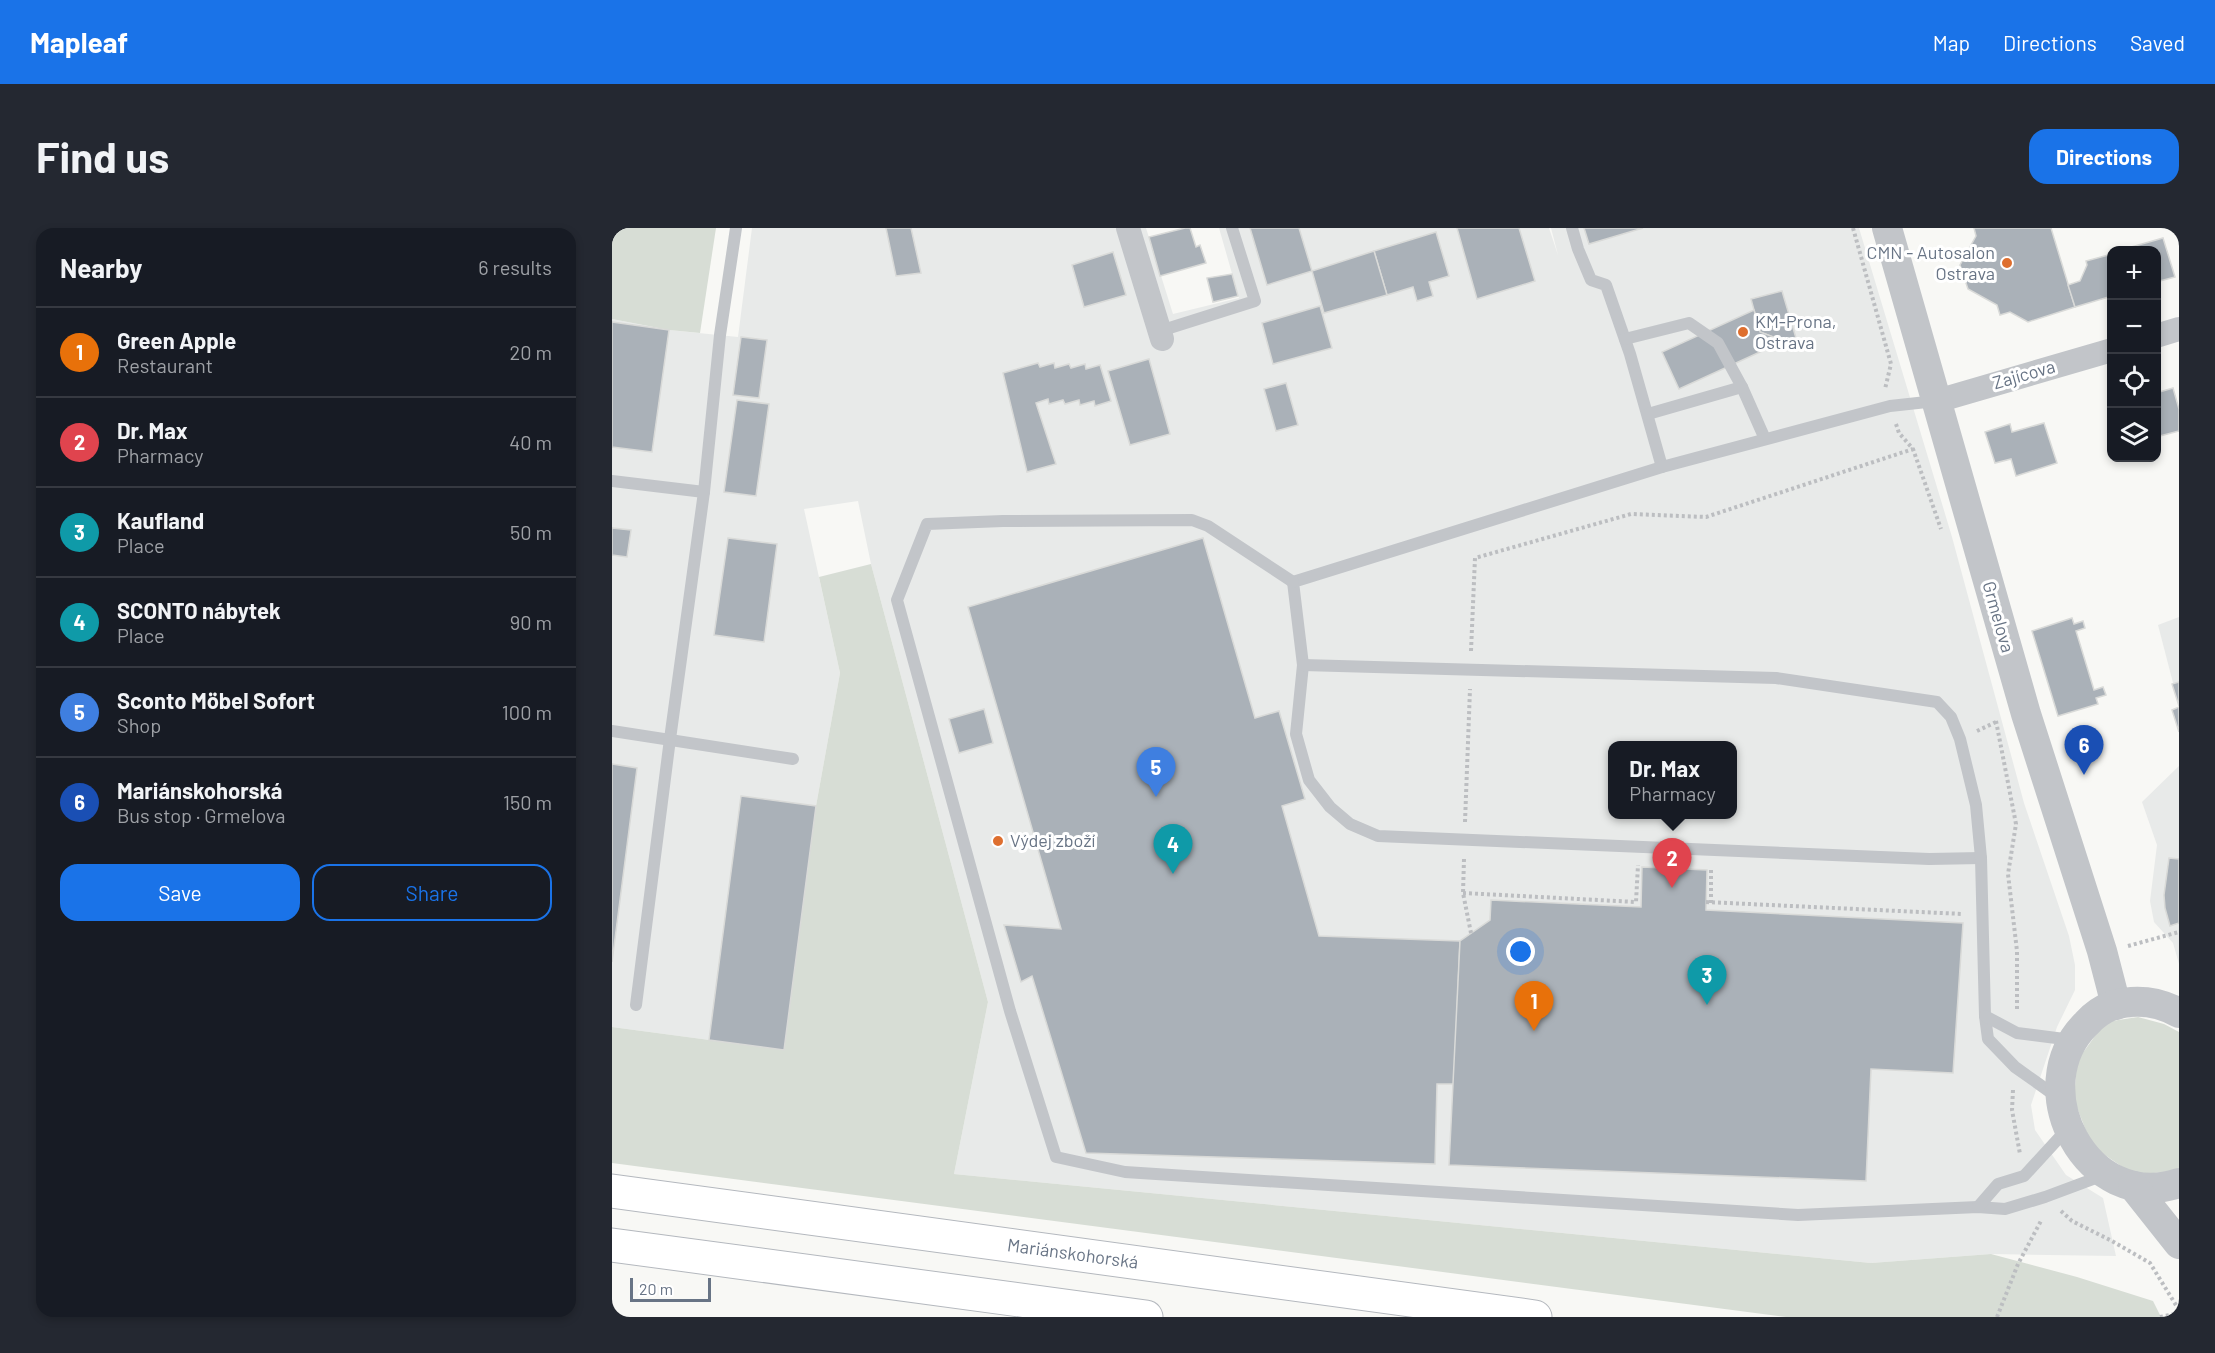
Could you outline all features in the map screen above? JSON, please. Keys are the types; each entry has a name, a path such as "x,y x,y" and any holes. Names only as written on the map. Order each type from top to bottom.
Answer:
{"main road":[{"name":"Mariánskohorská","path":"612,1191 1535,1317"},
{"path":"612,1245 1146,1317"}],"street":[{"path":"1128,228 1161,335"},
{"name":"Grmelova","path":"1887,228 2026,714 2102,951 2116,1005"},
{"path":"2161,335 2179,329"},
{"name":"Zajícova","path":"1937,401 2107,351"},
{"path":"2179,1013 2157,1004 2141,1001 2116,1005 2094,1016 2072,1040 2062,1070 2065,1114 2083,1153 2105,1174 2133,1186 2149,1189 2166,1188 2179,1183"},
{"path":"2133,1186 2179,1244"}],"lane":[{"path":"636,1005 704,492 720,335 736,228"},
{"path":"1161,335 1255,301 1232,228"},
{"path":"1572,228 1578,249 1592,280 1606,285 1625,339 1662,467"},
{"path":"1625,339 1689,323 1718,343 1766,439"},
{"path":"1648,414 1742,387"},
{"path":"1293,582 1662,467 1890,406 1937,401"},
{"path":"612,481 704,492"},
{"path":"1981,858 1929,859 1378,836 1350,824 1330,807 1309,780 1296,735 1303,665 1293,582 1208,526 1192,520 1003,521 927,524 897,600 1008,1002 1056,1157 1125,1172 1798,1215 1978,1207 2005,1209 2105,1174"},
{"path":"1303,665 1776,678 1937,702 1951,717 1960,739 1976,806 1981,858 1984,1016 1988,1039 2065,1114 2024,1176 1998,1184 1978,1207"},
{"path":"612,730 793,759"},
{"path":"1984,1016 2017,1033 2072,1040"}],"path":[{"path":"1471,933 1463,893 1475,558 1630,514 1706,517 1913,449"},
{"path":"1463,893 1508,898 1636,902 1638,859"},
{"path":"1712,861 1709,902 1982,915 2012,913"},
{"path":"2127,946 2179,932"},
{"path":"1997,1317 2018,1264 2045,1213"},
{"path":"2160,1317 2179,1313"}],"shaded area":[{"path":"612,228 716,228 700,333 669,330 612,319"},
{"path":"752,228 1146,228 1173,314 1239,298 1219,228 1549,228 1558,255 1551,228 1859,228 1952,537 2024,803 2069,936 2075,965 2075,990 2057,1027 2031,1105 2035,1130 2066,1175 2103,1198 2116,1256 1991,1254 1871,1263 954,1174 988,1002 871,564 858,501 804,509 840,673 816,806 784,1050 612,1027 612,319 669,330 738,337"},
{"path":"871,564 988,1002 954,1174 1871,1263 1991,1254 2077,1277 2153,1301 2161,1317 1786,1317 612,1163 612,1027 784,1050 816,806 840,673 819,577"},
{"path":"2179,617 2179,706 2158,625"},
{"path":"2179,766 2179,964 2173,943 2154,922 2150,901 2157,845 2142,802"},
{"path":"2138,1017 2164,1024 2179,1032 2179,1168 2173,1171 2134,1175 2092,1146 2074,1100 2077,1061 2100,1029 2112,1021"}],"building":[{"path":"886,228 911,228 921,273 896,276"},
{"path":"1190,228 1196,247 1200,245 1206,263 1160,276 1149,237"},
{"path":"1250,228 1299,228 1312,271 1267,285"},
{"path":"1457,228 1519,228 1535,281 1477,299"},
{"path":"1584,228 1643,228 1589,244"},
{"path":"1974,228 2051,228 2075,307 2028,322 2010,312 2000,315 1997,305 1968,289 1960,265 1976,236"},
{"path":"1436,232 1449,276 1429,282 1433,296 1417,301 1413,287 1387,295 1374,251"},
{"path":"2163,238 2175,277 2161,281 2161,246 2135,246"},
{"path":"1374,251 1387,295 1324,313 1312,271"},
{"path":"1113,252 1126,295 1084,307 1072,265"},
{"path":"2107,255 2107,297 2075,307 2068,285 2080,281 2087,265 2086,261"},
{"path":"1232,274 1238,296 1213,302 1207,278"},
{"path":"1782,291 1796,338 1784,341 1760,332 1751,299"},
{"path":"1320,306 1332,348 1273,364 1262,323"},
{"path":"1754,310 1760,332 1784,341 1679,389 1662,352"},
{"path":"612,322 669,330 652,452 612,447"},
{"path":"741,337 767,340 759,398 733,395"},
{"path":"1149,359 1170,434 1130,445 1108,371"},
{"path":"1038,363 1040,367 1054,363 1055,368 1069,364 1071,368 1085,364 1086,369 1100,365 1111,401 1095,406 1094,401 1080,405 1079,400 1065,404 1063,400 1049,404 1048,399 1036,403 1056,464 1027,472 1003,373"},
{"path":"1286,383 1298,425 1276,431 1264,389"},
{"path":"2173,388 2179,409 2179,431 2161,436 2161,408 2161,392"},
{"path":"737,400 769,404 756,496 724,492"},
{"path":"2044,423 2057,463 2016,476 2011,459 1995,463 1985,432 2010,424 2012,432"},
{"path":"612,528 631,530 627,557 612,555"},
{"path":"728,538 777,544 764,642 714,635"},
{"path":"1203,538 1255,718 1279,711 1305,799 1282,806 1319,936 1460,941 1454,1084 1437,1084 1435,1164 1086,1153 1032,976 1021,982 1004,925 1061,929 968,607"},
{"path":"2072,618 2074,624 2083,621 2085,628 2076,631 2094,690 2103,687 2106,695 2096,698 2098,704 2058,716 2032,631"},
{"path":"2179,682 2179,706 2172,684"},
{"path":"2179,707 2179,732 2172,710"},
{"path":"984,709 993,743 959,753 949,719"},
{"path":"612,764 637,768 612,962"},
{"path":"741,796 816,806 784,1050 709,1040"},
{"path":"2169,858 2179,859 2179,923 2170,926 2164,895"},
{"path":"1642,867 1707,870 1706,910 1963,923 1953,1073 1871,1069 1866,1181 1449,1165 1460,941 1490,920 1491,900 1641,907"}],"place":[{"name":"CMN - Autosalon Ostrava","path":"2007,263"},
{"name":"KM-Prona, Ostrava","path":"1743,332"},
{"name":"Mariánskohorská","path":"2084,775"},
{"name":"Sconto Möbel Sofort","path":"1156,797"},
{"name":"Výdej zboží","path":"998,841"},
{"name":"SCONTO nábytek","path":"1173,874"},
{"name":"Dr. Max","path":"1672,888"},
{"name":"Kaufland","path":"1707,1005"},
{"name":"Green Apple","path":"1534,1031"}]}
